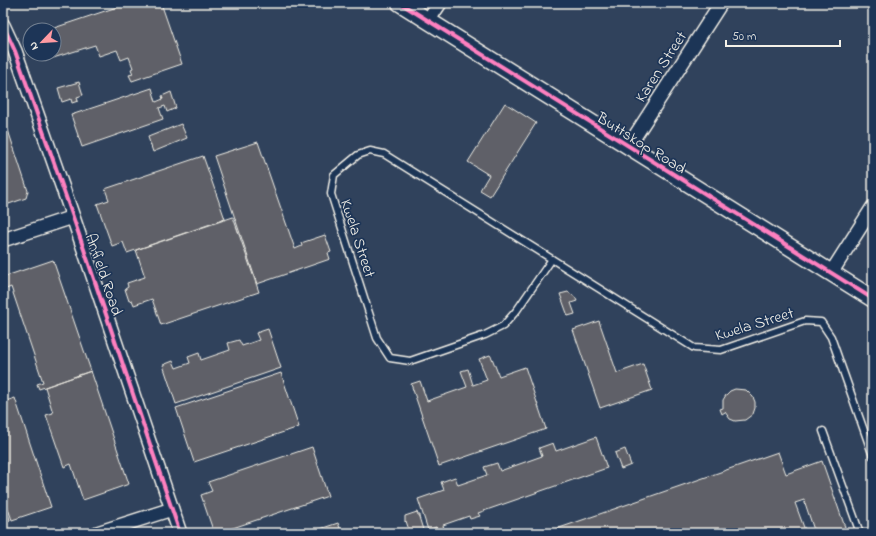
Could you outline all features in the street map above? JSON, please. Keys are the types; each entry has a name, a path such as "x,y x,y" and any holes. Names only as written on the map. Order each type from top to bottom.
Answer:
{"street":[{"name":"Buttskop Road","path":"400,3 873,299"},
{"path":"428,21 440,3"},
{"name":"Karen Street","path":"628,147 721,3"},
{"name":"Anfield Road","path":"3,25 15,51 73,217 180,533"},
{"path":"831,273 873,207"},
{"path":"3,240 73,217"},
{"path":"97,533 172,509"}],"lane":[{"name":"Kwela Street","path":"552,259 517,310 503,326 485,335 410,361 390,358 378,338 331,194 334,175 358,155 370,151 384,154 552,259 694,348 721,350 805,321 821,322 831,338 873,456"},
{"path":"823,432 860,533"}],"building":[{"path":"129,3 161,3 182,64 132,81 129,75 133,74 131,69 133,68 129,57 121,60 117,50 99,56 95,45 62,55 62,25"},
{"path":"79,82 83,95 77,97 78,101 72,103 71,99 62,102 58,88"},
{"path":"152,88 156,102 163,99 162,96 171,92 176,108 167,112 165,106 159,108 163,119 82,147 71,115"},
{"path":"505,103 536,123 490,196 480,190 489,175 468,162"},
{"path":"3,115 28,191 26,198 3,206"},
{"path":"181,124 187,138 153,152 148,137"},
{"path":"258,142 295,249 302,246 301,243 325,235 331,252 328,253 330,259 257,284 214,156"},
{"path":"203,156 225,219 127,253 123,242 112,246 97,204 109,200 105,189"},
{"path":"233,217 259,292 161,325 152,299 134,305 132,300 129,301 125,289 128,287 127,283 145,277 136,250"},
{"path":"53,260 91,371 39,389 37,384 43,382 11,287 4,290 3,277"},
{"path":"568,292 575,297 577,301 571,303 575,314 568,316 560,294"},
{"path":"599,321 617,373 643,364 652,390 600,408 573,330"},
{"path":"268,329 281,368 176,404 163,365 173,361 176,368 190,363 188,357 199,353 201,360 230,350 228,343 239,340 242,346 259,340 256,333"},
{"path":"490,355 499,376 525,367 546,429 439,466 411,384 420,381 427,401 467,387 461,371 468,369 473,385 487,380 479,359"},
{"path":"91,371 129,484 83,500 71,464 64,467 46,415 53,413 45,387"},
{"path":"281,373 299,427 194,462 176,408"},
{"path":"735,389 746,390 753,397 755,402 753,414 745,420 735,421 730,419 725,412 722,414 720,409 723,408 723,400 726,395"},
{"path":"15,398 51,507 12,520 3,494 3,402"},
{"path":"596,437 607,468 478,513 480,516 470,519 469,516 443,525 444,529 437,531 436,527 428,530 418,499 444,490 441,482 455,477 458,485 487,475 484,467 497,463 500,471 542,456 539,448 553,443 556,451"},
{"path":"312,447 328,496 218,533 214,533 201,495 212,491 208,482"},
{"path":"625,449 631,465 621,469 615,453"},
{"path":"778,452 786,474 822,461 847,533 815,533 804,500 795,503 806,533 545,533"},
{"path":"3,498 10,520 3,523"},
{"path":"417,512 418,515 420,515 419,517 424,533 410,533 406,521 405,522 405,516"},
{"path":"338,523 342,533 308,533"}],"cycle path":[{"path":"400,3 873,299"},
{"path":"3,25 15,51 73,217 180,533"}]}
